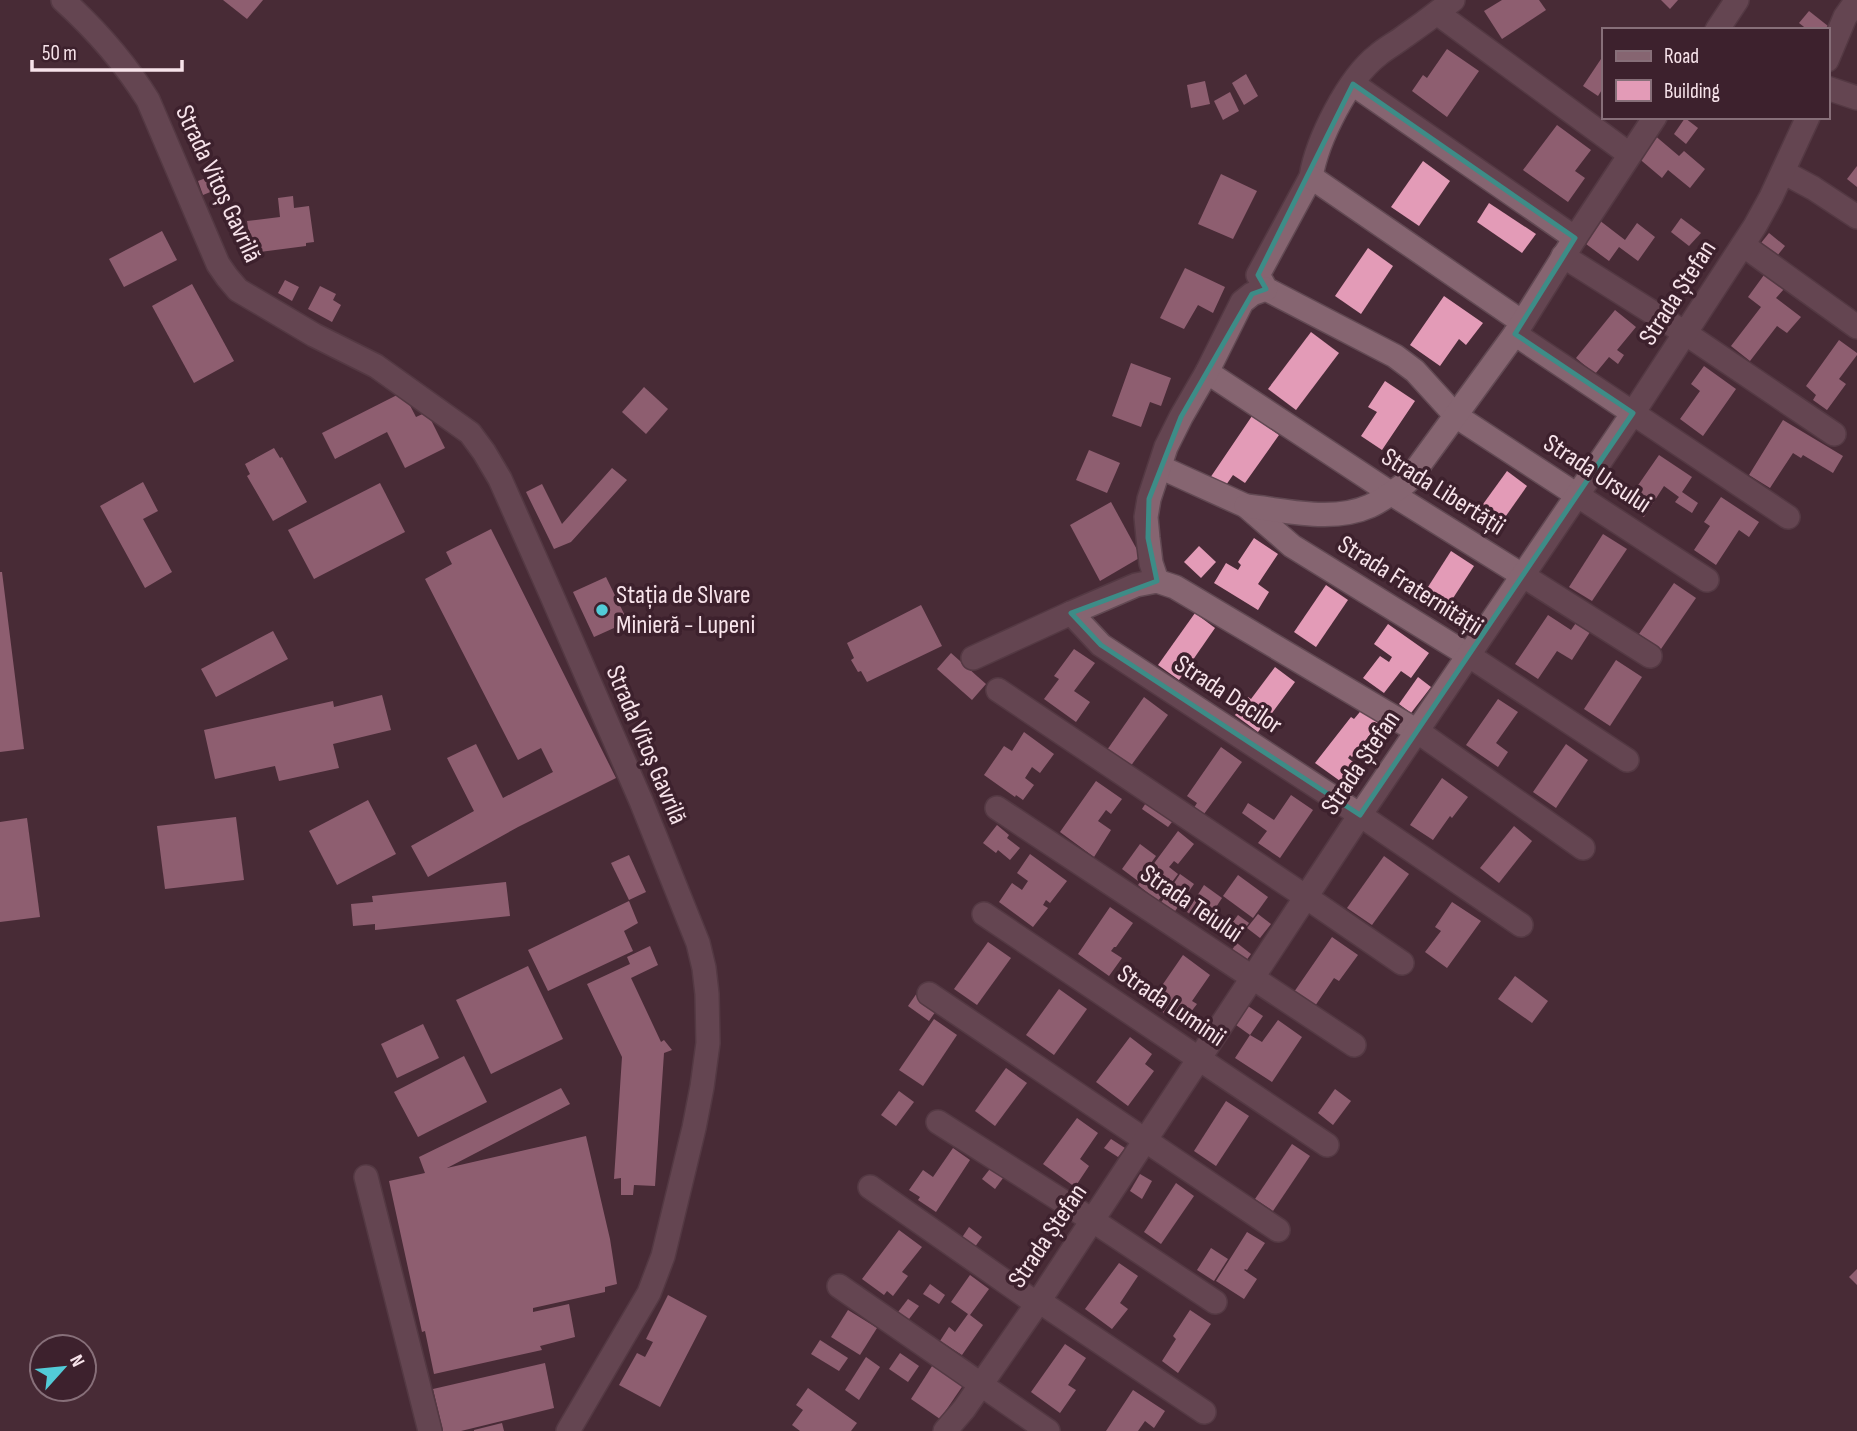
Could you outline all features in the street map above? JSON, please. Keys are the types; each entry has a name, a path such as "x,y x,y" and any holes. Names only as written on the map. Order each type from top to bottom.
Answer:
{"street":[{"name":"Strada Vitoș Gavrilă","path":"63,0 114,53 148,100 218,264 238,290 314,335 376,366 470,433 484,452 500,480 558,609 698,943 707,994 708,1043 694,1128 663,1256 649,1293 568,1431"},
{"path":"1718,28 1737,0"},
{"path":"1829,55 1845,17 1857,0"},
{"path":"1157,580 1151,563 1146,517 1166,447 1242,302 1252,294 1266,289 1258,275 1311,177 1314,160 1332,118 1353,84 1377,55 1445,7 1629,154"},
{"path":"1353,84 1685,333 1835,434"},
{"path":"1829,89 1857,98"},
{"path":"1246,506 1319,514 1346,513 1370,506 1407,482 1518,328 1654,119"},
{"name":"Strada Ștefan","path":"945,1431 955,1421 1038,1302 1360,816 1633,413 1755,226 1807,119"},
{"path":"1783,172 1857,217"},
{"path":"1311,177 1633,413 1788,517"},
{"path":"1743,245 1857,327"},
{"name":"Strada Ursului","path":"1266,289 1395,356 1415,371 1456,416 1707,580"},
{"name":"Strada Libertății","path":"1207,372 1391,494 1650,656"},
{"name":"Strada Fraternității","path":"1160,467 1246,506 1292,546 1468,655 1627,760"},
{"path":"973,658 1136,585 1157,580 1175,587 1417,731 1583,848"},
{"name":"Strada Dacilor","path":"1071,613 1101,645 1521,925"},
{"path":"998,690 1402,963"},
{"name":"Strada Teiului","path":"998,808 1354,1045"},
{"name":"Strada Luminii","path":"984,914 1327,1145"},
{"path":"929,994 1278,1230"},
{"path":"938,1122 1215,1302"},
{"path":"366,1177 430,1431"},
{"path":"870,1187 1204,1412"},
{"path":"839,1286 1048,1431"}],"highlighted area":[{"path":"1353,84 1575,238 1515,334 1633,413 1360,815 1101,645 1071,613 1157,581 1148,538 1149,499 1181,417 1252,294 1266,289 1258,275"}],"building":[{"path":"223,0 263,0 247,19"},
{"path":"1502,0 1539,0 1546,10 1502,39 1484,11"},
{"path":"1661,0 1678,0 1670,9"},
{"path":"1809,11 1828,26 1805,28 1799,23"},
{"path":"1447,49 1479,71 1447,117 1412,91 1423,75 1427,78"},
{"path":"1602,58 1602,90 1598,96 1583,86"},
{"path":"1246,74 1258,96 1244,105 1232,83"},
{"path":"1205,81 1210,104 1191,108 1187,85"},
{"path":"1230,92 1239,111 1223,120 1214,101"},
{"path":"1684,119 1698,128 1686,144 1674,134"},
{"path":"1557,125 1591,150 1575,171 1585,178 1568,202 1523,170"},
{"path":"1653,134 1679,156 1684,151 1705,169 1690,188 1668,170 1662,178 1636,156"},
{"path":"1423,161 1450,181 1419,226 1391,207"},
{"path":"1857,166 1857,187 1847,179"},
{"path":"219,173 225,186 203,195 198,181"},
{"path":"1221,174 1257,191 1233,239 1198,224"},
{"path":"293,196 294,208 309,206 314,242 306,243 306,246 252,253 247,221 280,217 278,198"},
{"path":"1489,203 1536,234 1522,253 1477,222"},
{"path":"1681,218 1701,233 1689,246 1671,232"},
{"path":"1599,220 1625,240 1637,223 1655,237 1638,261 1619,247 1609,261 1582,241"},
{"path":"162,231 177,260 124,287 109,259"},
{"path":"1769,233 1785,246 1773,261 1757,248"},
{"path":"1368,248 1393,266 1361,314 1335,296"},
{"path":"1185,268 1225,287 1213,313 1198,305 1184,329 1160,318"},
{"path":"1764,275 1784,289 1776,298 1801,317 1787,333 1777,326 1750,361 1731,346 1761,307 1748,297"},
{"path":"285,280 299,287 292,301 278,293"},
{"path":"192,284 234,361 194,383 152,306"},
{"path":"320,286 336,294 333,300 341,305 332,322 308,309"},
{"path":"1444,296 1483,323 1466,345 1459,339 1440,366 1410,345"},
{"path":"1615,310 1636,327 1617,350 1624,355 1618,364 1609,357 1595,374 1576,358"},
{"path":"1311,332 1339,353 1296,410 1268,389"},
{"path":"1839,340 1857,355 1839,379 1846,384 1827,410 1813,400 1816,395 1806,386"},
{"path":"1131,363 1171,378 1161,406 1150,402 1141,427 1112,416"},
{"path":"1704,366 1736,389 1703,436 1680,419 1700,391 1691,384"},
{"path":"1385,381 1415,401 1382,450 1361,436 1377,412 1368,407"},
{"path":"644,387 668,409 646,434 622,412"},
{"path":"403,392 416,417 427,412 445,448 405,468 387,432 335,459 322,433"},
{"path":"1252,416 1279,435 1245,483 1233,475 1224,488 1210,478"},
{"path":"1783,420 1843,456 1833,473 1803,455 1801,458 1793,453 1770,488 1749,475"},
{"path":"274,448 280,458 282,457 307,502 273,521 247,476 250,474 245,464"},
{"path":"1089,450 1120,463 1107,493 1076,480"},
{"path":"1659,455 1692,477 1682,492 1698,503 1692,513 1675,502 1679,497 1664,486 1644,517 1625,504"},
{"path":"612,468 627,480 571,542 554,549 526,492 542,484 562,524"},
{"path":"1507,471 1527,486 1494,533 1473,518"},
{"path":"143,482 158,511 143,519 172,572 145,588 100,506"},
{"path":"380,483 405,532 314,579 288,530"},
{"path":"1721,497 1759,522 1749,537 1739,530 1716,565 1694,550 1710,526 1704,522"},
{"path":"1111,502 1141,557 1100,581 1070,525"},
{"path":"491,529 616,778 518,827 428,877 411,846 474,811 447,758 476,744 503,798 553,772 541,748 518,760 425,579 452,564 446,552"},
{"path":"1603,534 1627,549 1592,601 1569,587"},
{"path":"1254,538 1278,554 1258,584 1269,592 1258,610 1214,583 1226,563 1238,570 1241,565 1238,562"},
{"path":"1199,546 1216,562 1201,578 1184,562"},
{"path":"1451,551 1474,566 1442,615 1419,601"},
{"path":"0,572 24,749 0,752"},
{"name":"Stația de Slvare Minieră - Lupeni","path":"606,577 631,628 617,635 614,628 594,637 573,592"},
{"path":"1674,583 1696,598 1661,649 1639,634"},
{"path":"1326,585 1348,600 1316,647 1294,632"},
{"path":"921,605 942,646 867,682 851,660 854,658 847,643"},
{"path":"1195,613 1215,628 1179,680 1158,665"},
{"path":"1548,615 1571,630 1578,620 1592,629 1572,660 1557,651 1538,679 1515,664"},
{"path":"1388,624 1429,653 1411,678 1401,671 1384,693 1363,678 1380,656 1389,662 1392,657 1374,644"},
{"path":"273,631 288,659 216,697 201,669"},
{"path":"1074,649 1095,663 1074,691 1090,702 1076,722 1044,699 1059,679 1054,676"},
{"path":"951,653 986,684 972,700 937,669"},
{"path":"1616,660 1642,677 1610,726 1584,709"},
{"path":"1275,667 1295,682 1258,732 1235,715"},
{"path":"1418,677 1431,687 1411,713 1399,704"},
{"path":"382,695 391,730 333,744 339,768 279,781 275,766 215,779 204,730 333,701 334,707"},
{"path":"1144,697 1168,715 1130,767 1107,750"},
{"path":"1498,699 1518,712 1496,743 1508,752 1498,767 1466,745"},
{"path":"1364,707 1381,721 1352,757 1350,755 1348,758 1361,768 1347,786 1315,763 1351,717 1354,719"},
{"path":"1024,732 1054,754 1040,773 1032,767 1025,778 1034,785 1023,800 984,775 1004,746 1012,751"},
{"path":"1566,744 1588,760 1556,808 1533,792"},
{"path":"1221,747 1242,762 1201,818 1192,811 1197,803 1187,796"},
{"path":"1442,778 1468,797 1433,840 1410,825"},
{"path":"1096,781 1122,799 1111,814 1106,810 1098,821 1111,830 1094,857 1060,832"},
{"path":"1291,795 1313,810 1280,858 1258,843 1267,831 1242,813 1248,803 1274,820"},
{"path":"1149,798 1176,817 1168,827 1142,809"},
{"path":"368,800 396,854 337,885 309,831"},
{"path":"236,817 244,880 165,889 157,826"},
{"path":"27,818 40,917 0,922 0,822"},
{"path":"997,825 1009,835 1007,838 1020,848 1010,860 983,843"},
{"path":"1514,826 1532,841 1499,883 1480,868"},
{"path":"1178,831 1194,844 1178,864 1174,861 1169,867 1178,874 1158,901 1138,885"},
{"path":"1140,844 1156,856 1138,881 1122,869"},
{"path":"1030,854 1067,881 1050,903 1046,900 1043,905 1048,908 1033,927 999,902 1012,883 1022,890 1028,881 1017,873"},
{"path":"629,855 646,892 629,900 611,863"},
{"path":"1384,856 1409,874 1372,925 1347,908"},
{"path":"1180,874 1194,884 1173,914 1160,904"},
{"path":"1238,875 1268,897 1253,918 1223,896"},
{"path":"506,882 510,916 375,930 375,924 353,926 351,904 373,902 372,896"},
{"path":"1204,885 1222,898 1205,924 1187,912"},
{"path":"629,901 638,923 624,931 633,951 548,991 528,950"},
{"path":"1452,902 1481,921 1447,968 1425,952 1441,931 1435,927"},
{"path":"1110,907 1133,923 1111,951 1122,958 1109,976 1078,954"},
{"path":"1258,914 1271,924 1260,938 1247,928"},
{"path":"1238,915 1249,923 1235,943 1223,935"},
{"path":"1332,937 1358,955 1339,981 1334,978 1315,1006 1294,992"},
{"path":"988,942 1011,958 977,1005 954,989"},
{"path":"1237,943 1251,954 1243,965 1228,955"},
{"path":"650,946 658,965 631,978 661,1042 664,1040 672,1050 664,1053 655,1186 634,1185 633,1195 621,1195 621,1178 614,1179 622,1057 587,984 630,964 627,957"},
{"path":"1183,955 1210,975 1192,1001 1197,1004 1181,1025 1150,1003"},
{"path":"528,966 563,1039 491,1074 456,1000"},
{"path":"1515,976 1548,1001 1532,1023 1498,999"},
{"path":"1059,989 1087,1009 1054,1055 1026,1035"},
{"path":"917,993 938,1008 929,1021 908,1006"},
{"path":"1248,1006 1263,1016 1250,1035 1236,1025"},
{"path":"934,1019 957,1035 923,1086 899,1070"},
{"path":"1278,1020 1302,1037 1272,1082 1235,1058 1250,1035 1262,1042"},
{"path":"423,1024 439,1058 397,1078 381,1044"},
{"path":"1130,1037 1152,1054 1145,1064 1154,1071 1128,1106 1096,1082"},
{"path":"464,1056 487,1102 418,1137 394,1092"},
{"path":"1006,1068 1027,1083 995,1126 975,1111"},
{"path":"561,1088 570,1104 447,1168 586,1136 610,1239 617,1284 605,1287 605,1292 533,1308 533,1312 569,1304 575,1337 540,1346 542,1350 434,1374 425,1331 422,1332 389,1181 425,1173 419,1157"},
{"path":"1335,1089 1351,1101 1333,1125 1318,1113"},
{"path":"899,1091 914,1102 896,1126 881,1115"},
{"path":"1226,1101 1249,1116 1216,1166 1194,1151"},
{"path":"1077,1118 1098,1133 1080,1159 1089,1166 1075,1187 1043,1164"},
{"path":"1111,1139 1125,1148 1118,1157 1104,1148"},
{"path":"1292,1144 1310,1156 1273,1211 1255,1199"},
{"path":"953,1148 970,1160 936,1212 909,1190 923,1170 933,1177"},
{"path":"993,1165 1006,1174 995,1189 982,1179"},
{"path":"1140,1174 1152,1181 1142,1199 1130,1191"},
{"path":"1176,1183 1194,1196 1161,1244 1144,1232"},
{"path":"969,1227 982,1237 972,1251 959,1242"},
{"path":"899,1230 922,1247 902,1272 908,1276 893,1296 887,1291 884,1295 862,1279"},
{"path":"1247,1232 1265,1243 1247,1270 1244,1270 1257,1279 1244,1299 1216,1281"},
{"path":"1211,1248 1228,1259 1214,1281 1197,1270"},
{"path":"1119,1263 1138,1276 1120,1303 1128,1309 1112,1329 1085,1309"},
{"path":"1857,1269 1857,1285 1849,1277"},
{"path":"970,1275 989,1289 970,1315 983,1325 962,1355 940,1341 949,1327 955,1332 968,1314 951,1302"},
{"path":"930,1284 945,1295 939,1304 923,1294"},
{"path":"668,1295 707,1316 660,1407 619,1385 637,1353 645,1357 653,1342 646,1339"},
{"path":"908,1299 919,1306 906,1323 895,1316"},
{"path":"848,1310 877,1328 860,1355 831,1337"},
{"path":"1190,1310 1211,1324 1178,1373 1162,1361 1176,1339 1173,1336"},
{"path":"820,1340 848,1358 839,1371 811,1354"},
{"path":"1065,1344 1086,1358 1068,1385 1076,1390 1060,1413 1031,1392"},
{"path":"900,1353 919,1366 908,1382 889,1369"},
{"path":"866,1357 880,1367 859,1400 845,1390"},
{"path":"545,1363 554,1408 461,1431 443,1431 433,1389"},
{"path":"934,1363 968,1378 940,1419 911,1399"},
{"path":"808,1388 857,1423 851,1431 800,1431 792,1425 803,1410 796,1405"},
{"path":"1133,1390 1165,1411 1154,1428 1145,1421 1138,1431 1106,1431"},
{"path":"502,1423 504,1431 474,1431 474,1430"}],"place":[{"name":"Stația de Slvare Minieră - Lupeni","path":"602,610"}]}
